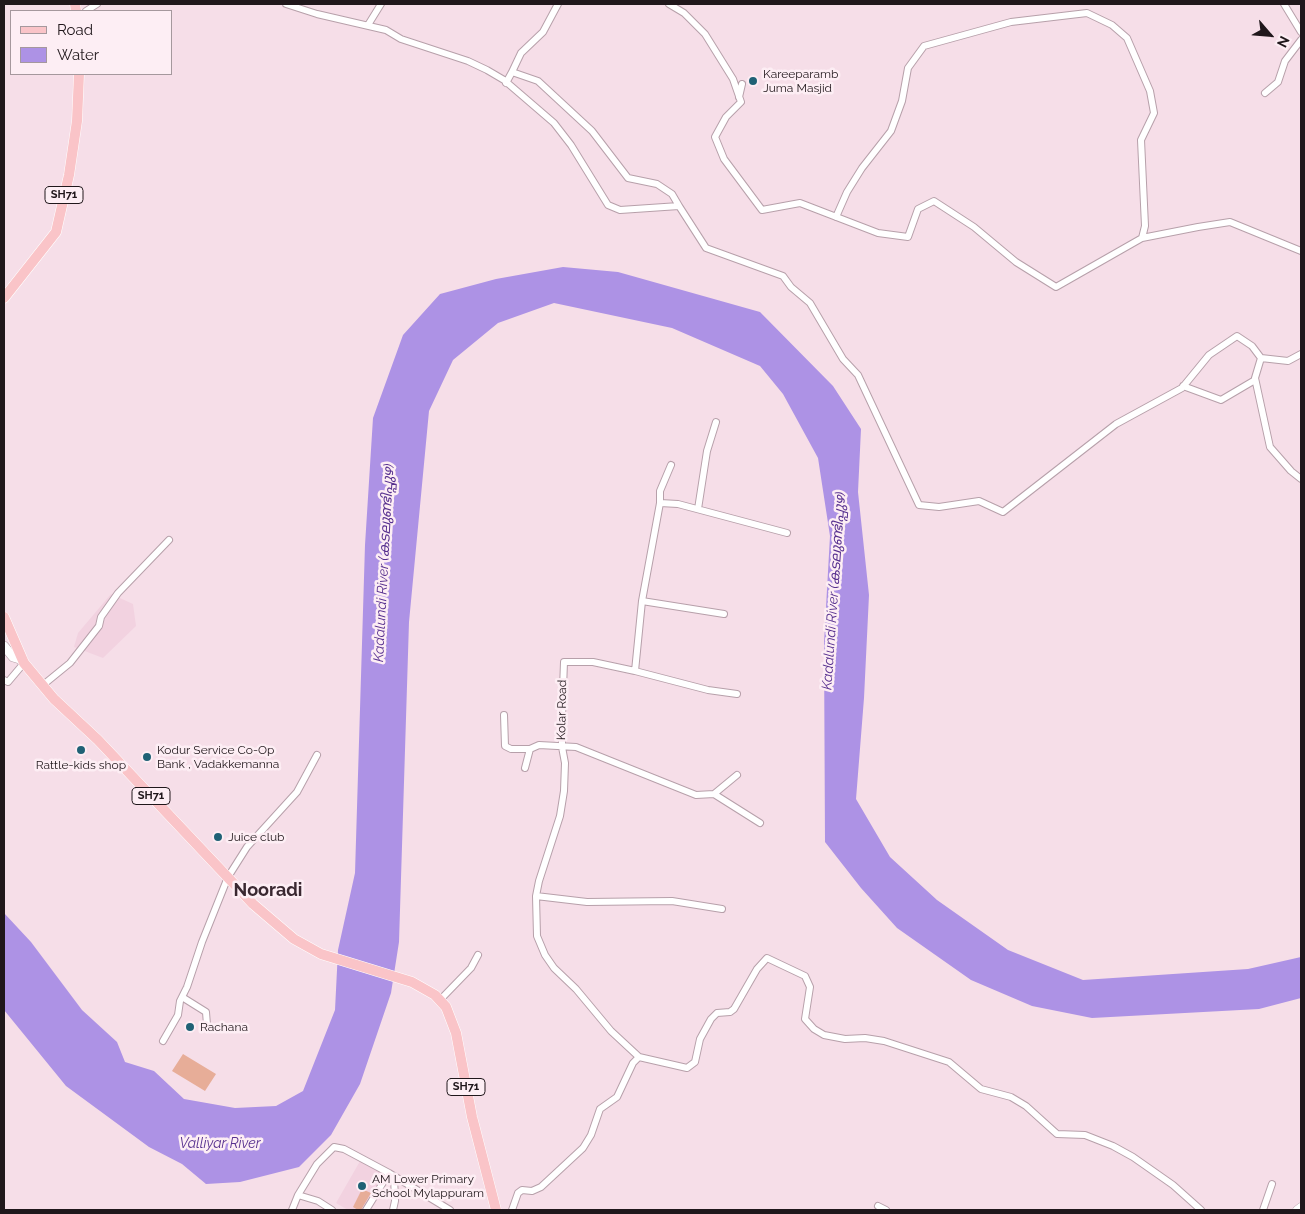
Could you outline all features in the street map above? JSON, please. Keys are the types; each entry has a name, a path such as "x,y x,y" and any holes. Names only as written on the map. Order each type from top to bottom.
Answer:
{"main road":[{"name":"SH71","path":"4,298 56,232 69,175 77,121 79,75"},
{"name":"SH71","path":"4,617 24,662 43,685 253,904 294,939 321,954 412,982 435,995 446,1007 456,1033 472,1117 496,1210"},
{"path":"4,646 13,657 24,662"}],"street":[{"path":"286,4 317,14 368,25 429,50 468,61 506,83 554,123 572,145 608,205 620,210 679,206"},
{"path":"368,25 382,4"},
{"path":"506,83 521,53 544,32 558,4"},
{"path":"669,4 684,13 705,34 733,79 741,102"},
{"path":"1284,4 1301,32"},
{"path":"836,217 846,192 892,131 902,101 908,68 924,46 1011,22 1087,13 1112,25 1127,38 1150,91 1154,113 1141,140 1145,226 1142,238"},
{"path":"1265,93 1278,82 1286,61 1301,40"},
{"path":"512,72 538,81 547,89 592,131 628,178 657,184 672,194 706,248 783,276 792,288 810,303 842,359 858,375 919,504 939,507 980,501 1003,512 1116,424 1183,386 1209,355 1237,336 1252,346 1261,358 1288,361 1301,354"},
{"path":"741,102 739,97 742,84"},
{"path":"741,102 726,118 715,137 724,159 762,210 800,203 878,233 908,237 918,209 934,201 974,227 1016,262 1056,287 1142,238 1230,222 1301,251"},
{"path":"1261,358 1255,380 1270,447 1291,471 1301,479"},
{"path":"1183,386 1221,400 1255,380"},
{"path":"698,509 707,451 716,422"},
{"path":"671,465 660,491 660,503 642,601 635,670 708,690 737,694"},
{"path":"660,503 678,504 787,533"},
{"path":"43,685 70,663 99,626 101,617 118,593 170,540"},
{"path":"642,601 724,614"},
{"path":"4,680 8,682 24,662"},
{"name":"Kolar Road","path":"635,670 593,662 564,662 562,747 565,763 564,791 560,816 536,896 537,936 545,955 610,1031 639,1057"},
{"path":"504,715 505,746 520,750 530,749 539,745 576,747 696,795 714,794 760,823"},
{"path":"525,768 530,749"},
{"path":"163,1041 172,1028 228,877 247,847 298,792 317,755"},
{"path":"714,794 737,775"},
{"path":"536,896 587,902 672,901 722,910"},
{"path":"440,1000 471,968 478,955"},
{"path":"512,1210 518,1193 522,1190 532,1191 541,1187 583,1148 591,1135 600,1109 617,1097 633,1064 639,1057 687,1068 692,1066 695,1062 700,1039 711,1019 717,1013 730,1012 734,1009 757,969 767,958 805,976 810,987 806,1019 814,1030 824,1035 845,1039 865,1038 884,1042 949,1062 982,1090 1011,1098 1026,1106 1057,1134 1085,1135 1113,1146 1173,1184 1202,1210"},
{"path":"182,997 206,1012 207,1025"},
{"path":"292,1210 298,1195 317,1164 334,1147 344,1149 391,1174 450,1210"},
{"path":"366,1210 391,1174"},
{"path":"391,1174 395,1201 392,1210"},
{"path":"1263,1210 1272,1184"},
{"path":"298,1195 318,1201 332,1210"},
{"path":"878,1206 886,1210"},
{"path":"1297,1210 1301,1207"}],"shaded area":[{"path":"111,594 133,604 136,626 103,658 74,647 78,633"},
{"path":"183,1054 216,1074 205,1091 172,1071"},
{"name":"AM Lower Primary School Mylappuram","path":"363,1156 389,1169 362,1210 348,1210 336,1203"},
{"path":"362,1189 371,1193 361,1210 358,1210 353,1207"}],"water":[{"name":"Valliyar River","path":"563,267 618,272 760,312 833,386 861,429 858,492 869,595 864,698 856,799 890,857 937,900 1008,950 1083,980 1248,969 1301,957 1301,998 1259,1009 1092,1018 1032,1006 971,980 897,928 861,888 825,842 824,643 830,536 818,458 783,394 760,366 672,328 554,303 498,323 453,360 429,411 409,622 399,942 391,993 360,1084 331,1135 299,1167 240,1182 206,1184 182,1164 149,1147 66,1086 4,1010 4,913 31,942 82,1010 117,1042 125,1062 154,1071 184,1099 235,1108 276,1106 303,1091 335,1010 338,950 355,873 365,545 373,418 403,335 440,294 496,279"}],"place":[{"name":"Kareeparamb Juma Masjid","path":"753,81"},
{"name":"Rattle-kids shop","path":"81,750"},
{"name":"Kodur Service Co-Op Bank , Vadakkemanna","path":"147,757"},
{"name":"Juice club","path":"218,837"},
{"name":"Rachana","path":"190,1027"},
{"name":"AM Lower Primary School Mylappuram","path":"362,1186"}],"district":[{"name":"Nooradi","path":"268,891"}],"water label":[{"name":"Kadalundi River (കടലുണ്ടിപ്പുഴ)","path":"384,563"},
{"name":"Kadalundi River (കടലുണ്ടിപ്പുഴ)","path":"834,591"}]}
